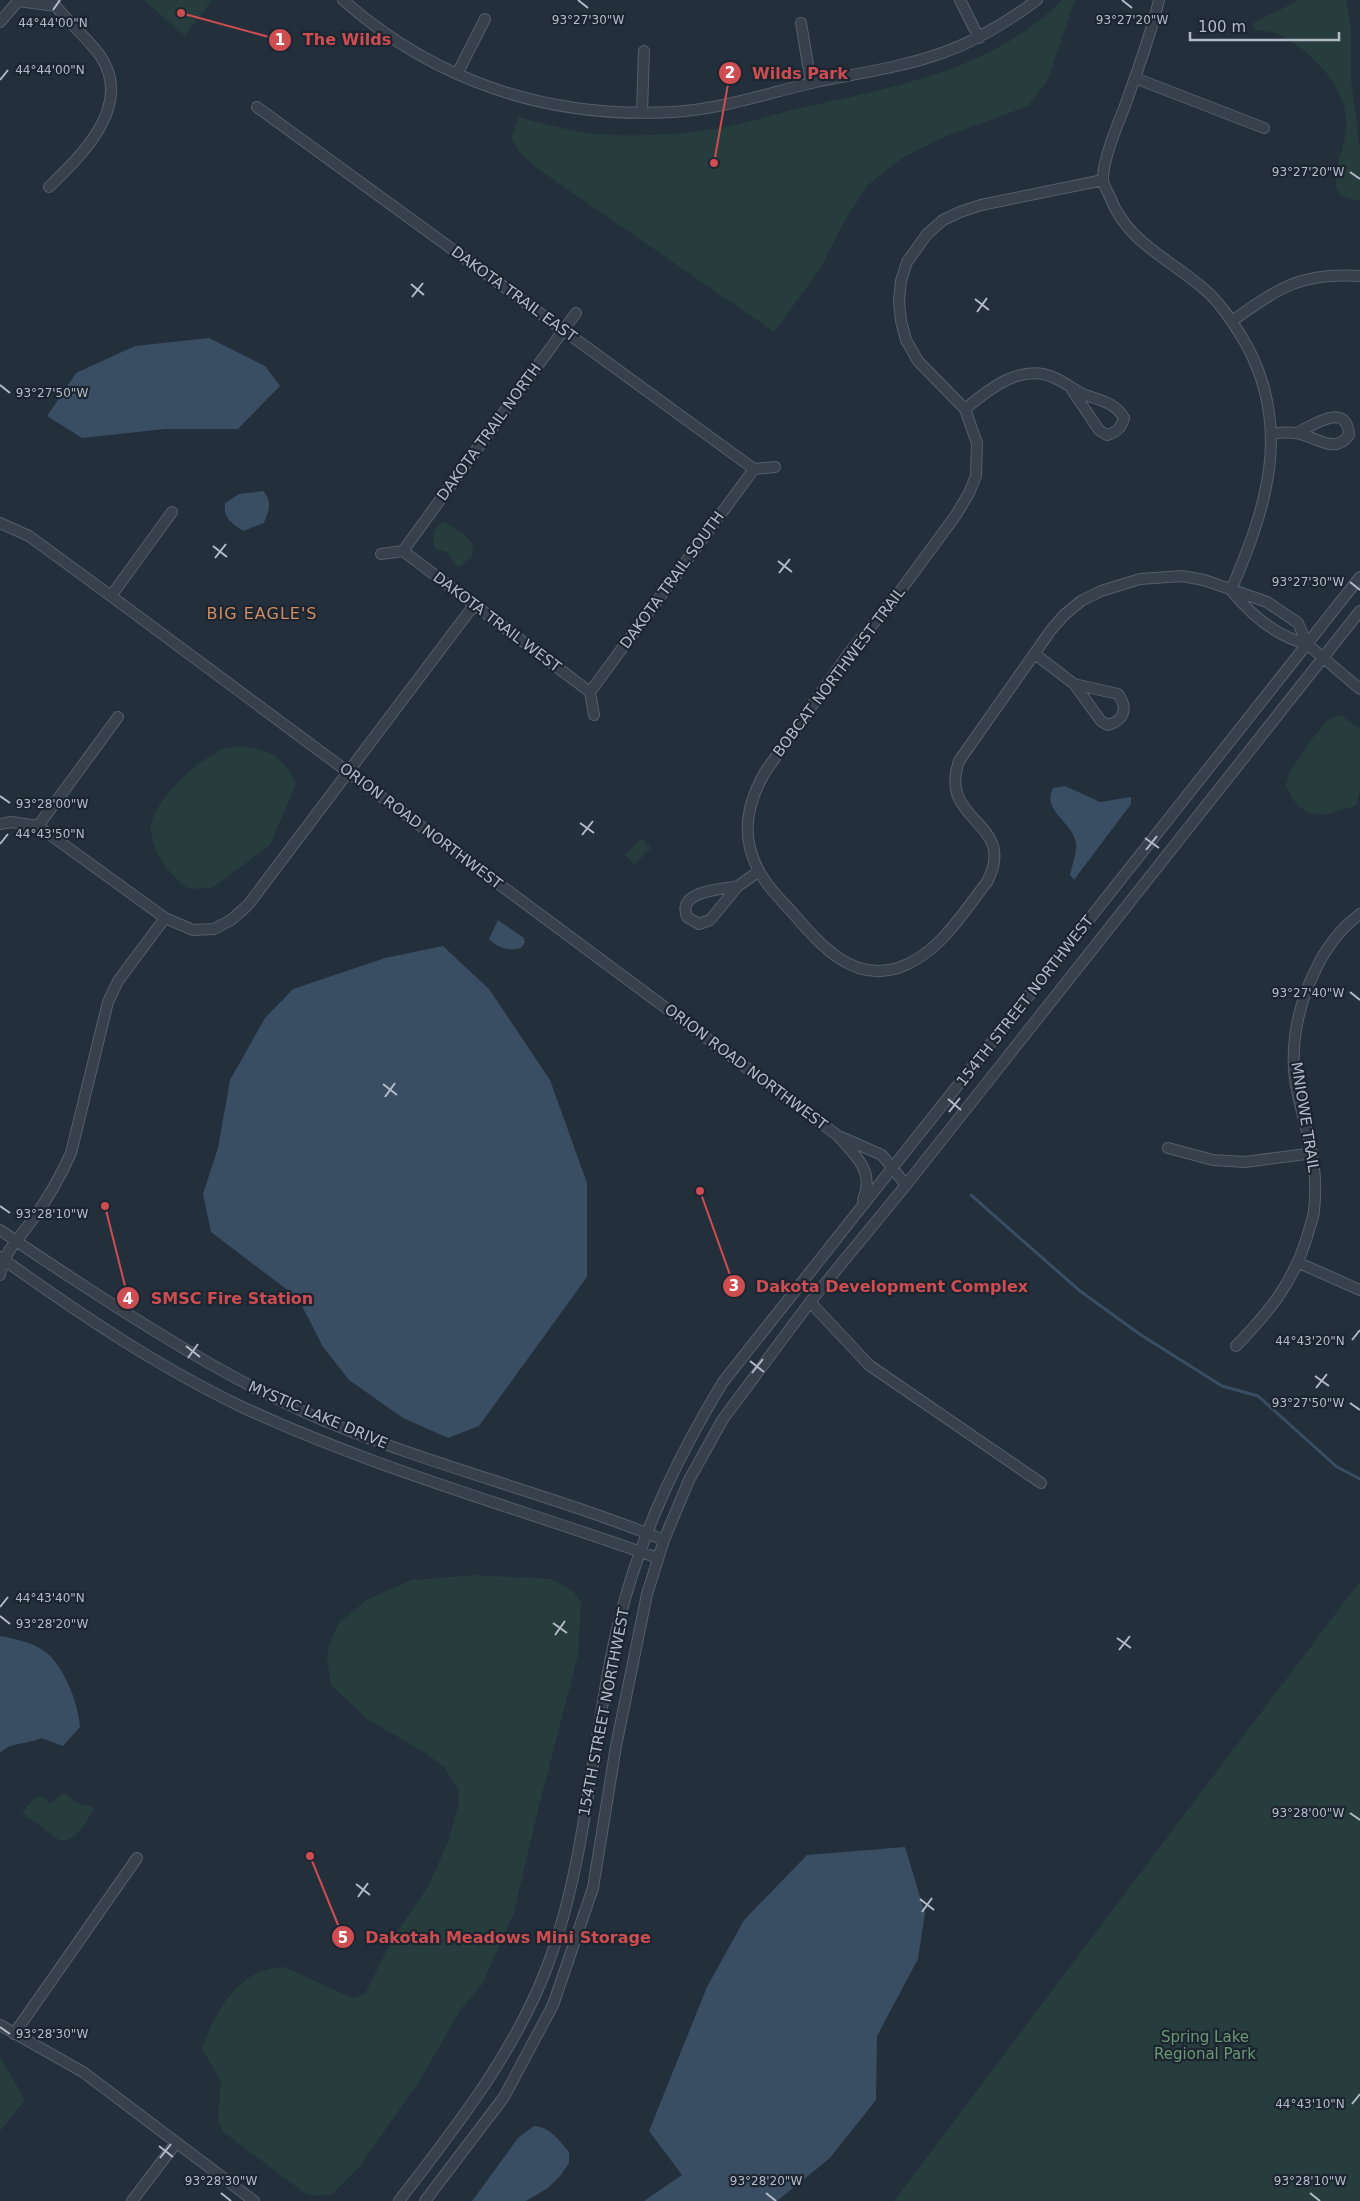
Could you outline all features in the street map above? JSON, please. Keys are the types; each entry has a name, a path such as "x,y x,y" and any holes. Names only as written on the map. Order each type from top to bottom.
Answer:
{"street":[{"path":"0,22 18,0 53,3 101,57 109,76 112,96 107,115 74,163 49,186"},
{"path":"343,0 380,31 430,62 457,74 523,98 552,105 579,110 642,112 674,112 735,103 812,83 940,54 979,38 1036,0"},
{"path":"960,0 979,38"},
{"path":"1159,0 1135,78 1112,141 1103,180 1118,217 1128,230 1203,288 1232,321 1258,369 1268,404 1272,434 1267,483 1241,567 1231,590"},
{"path":"457,74 485,19"},
{"path":"801,23 812,83"},
{"path":"642,112 644,51"},
{"path":"1135,78 1264,128"},
{"name":"DAKOTA TRAIL EAST","path":"257,107 754,469"},
{"name":"BOBCAT NORTHWEST TRAIL","path":"1103,180 981,205 960,212 943,220 916,246 907,262 900,288 900,321 906,340 923,367 964,408 977,443 976,476 969,493 956,515 898,594 849,654 765,772 755,789 749,809 747,829 750,848 758,872 824,949 845,963 857,968 896,969 916,961 930,952 981,889 993,870 995,855 991,839 960,804 955,791 954,777 959,761 1051,630 1081,602 1120,584 1158,576 1182,576 1204,580 1267,602 1298,623 1307,644 1322,657"},
{"path":"1232,321 1287,284 1320,276 1360,276"},
{"name":"DAKOTA TRAIL NORTH","path":"403,551 576,313"},
{"path":"964,408 1018,374 1039,374 1055,378 1072,390 1113,405 1120,410 1124,418 1121,426 1115,432 1107,435 1099,430 1072,390"},
{"path":"1272,434 1297,433 1331,445 1344,441 1348,435 1345,421 1340,417 1331,416 1297,433"},
{"path":"754,469 775,467"},
{"name":"DAKOTA TRAIL SOUTH","path":"590,692 754,469"},
{"path":"111,596 172,512"},
{"name":"ORION ROAD NORTHWEST","path":"0,523 28,536 111,596 837,1135 860,1160 866,1175 868,1187 859,1211"},
{"path":"381,554 403,551"},
{"name":"DAKOTA TRAIL WEST","path":"403,551 590,692"},
{"name":"154TH STREET NORTHWEST","path":"399,2201 466,2113 511,2042 547,1967 571,1887 617,1629 645,1532 692,1434 723,1382 1360,577"},
{"name":"BOBCAT NORTHWEST TRAIL","path":"1231,590 1246,608 1286,639 1307,644"},
{"path":"0,824 11,822 38,826 164,918 193,930 214,929 231,920 248,905 474,605"},
{"name":"154TH STREET NORTHWEST","path":"425,2201 504,2096 553,2005 593,1888 618,1737 647,1594 664,1540 689,1480 723,1419 810,1302 906,1185 1360,611"},
{"path":"1034,654 1074,684 1101,721 1108,725 1116,723 1123,716 1125,708 1118,694 1074,684"},
{"path":"1322,657 1360,689"},
{"path":"590,692 594,715"},
{"path":"38,826 118,717"},
{"path":"738,886 694,896 686,901 684,909 687,917 699,924 710,920 738,886 758,872"},
{"name":"MNIOWE TRAIL","path":"1236,1346 1262,1319 1286,1287 1299,1263 1314,1213 1313,1152 1298,1094 1294,1038 1300,1006 1321,958 1338,936 1360,914"},
{"path":"0,1275 1,1258 36,1215 63,1171 71,1153 108,1002 118,981 164,918"},
{"name":"ORION ROAD NORTHWEST","path":"837,1135 882,1155 906,1185"},
{"path":"1168,1148 1213,1160 1244,1162 1313,1152"},
{"name":"MYSTIC LAKE DRIVE","path":"0,1230 166,1339 240,1381 325,1421 446,1467 645,1532 664,1540"},
{"name":"MYSTIC LAKE DRIVE","path":"1,1258 97,1325 169,1368 240,1406 393,1469 658,1558"},
{"path":"1299,1263 1360,1290"},
{"path":"810,1302 870,1365 1041,1483"},
{"path":"14,2034 137,1858"},
{"path":"0,2025 83,2072 254,2201"},
{"path":"132,2201 176,2143"}],"green space":[{"path":"144,0 212,0 185,36"},
{"path":"1062,0 1075,0 1047,82 1028,106 942,138 904,157 868,185 844,222 820,269 774,332 538,169 520,153 511,139 518,117 596,134 673,134 725,127 874,91 942,72 975,59 1006,43 1035,24"},
{"path":"1298,0 1346,0 1351,27 1351,79 1360,149 1360,201 1347,198 1337,190 1336,178 1346,131 1346,116 1336,88 1317,62 1293,42 1277,34 1254,30 1252,24"},
{"path":"444,522 464,534 473,544 472,556 461,566 457,566 445,551 437,550 434,546 434,532"},
{"path":"1338,715 1344,717 1360,730 1360,792 1356,806 1324,815 1310,813 1299,807 1291,797 1286,785 1289,773 1311,740 1327,721"},
{"path":"240,746 267,752 280,760 286,766 296,784 270,845 212,888 188,889 169,871 159,857 151,832 152,821 157,809 166,797 188,773 221,750"},
{"path":"642,838 651,848 634,865 625,855"},
{"path":"476,1575 552,1579 574,1592 581,1603 578,1656 538,1810 514,1913 482,1985 461,2009 420,2080 360,2166 332,2194 319,2196 306,2194 222,2131 218,2119 221,2082 202,2048 214,2020 231,1994 254,1974 268,1969 284,1967 353,1998 365,1994 393,1938 429,1885 449,1839 459,1802 458,1789 444,1767 424,1752 368,1720 331,1685 327,1660 328,1647 338,1624 366,1600 412,1580"},
{"name":"Spring Lake Regional Park","path":"1360,1581 1360,2201 894,2201"},
{"path":"64,1793 80,1804 91,1806 95,1809 71,1839 59,1840 22,1813 34,1798 42,1797 50,1803"},
{"path":"0,2056 25,2100 0,2131"}],"water":[{"path":"209,338 265,366 280,386 238,429 165,429 82,438 47,416 76,373 135,346"},
{"path":"263,491 269,503 269,510 264,523 243,531 229,520 225,513 225,503 239,494"},
{"path":"1065,786 1100,802 1131,797 1131,804 1074,880 1070,875 1076,847 1074,836 1054,810 1050,796 1053,788"},
{"path":"498,920 524,938 525,942 521,948 504,948 489,939"},
{"path":"443,946 489,989 550,1080 587,1183 587,1277 479,1426 448,1438 403,1418 349,1380 323,1347 298,1298 211,1232 203,1194 218,1148 230,1080 265,1018 293,989 385,958"},
{"path":"0,1636 32,1644 41,1649 49,1655 62,1672 73,1695 80,1727 63,1746 41,1738 15,1745 0,1753"},
{"path":"905,1847 925,1913 918,1959 877,2036 876,2100 830,2158 777,2201 644,2201 682,2175 649,2131 707,1987 744,1920 807,1855"},
{"path":"534,2126 545,2129 558,2139 569,2152 569,2163 561,2175 548,2188 526,2201 472,2201 518,2138"}],"waterway":[{"path":"971,1195 1080,1291 1141,1335 1222,1386 1258,1396 1337,1467 1360,1479"}],"place":[{"name":"The Wilds","path":"181,13"},
{"name":"Wilds Park","path":"714,163"},
{"name":"Dakota Development Complex","path":"700,1191"},
{"name":"SMSC Fire Station","path":"105,1206"},
{"name":"Dakotah Meadows Mini Storage","path":"310,1856"}],"district":[{"name":"BIG EAGLE'S","path":"262,613"}]}
